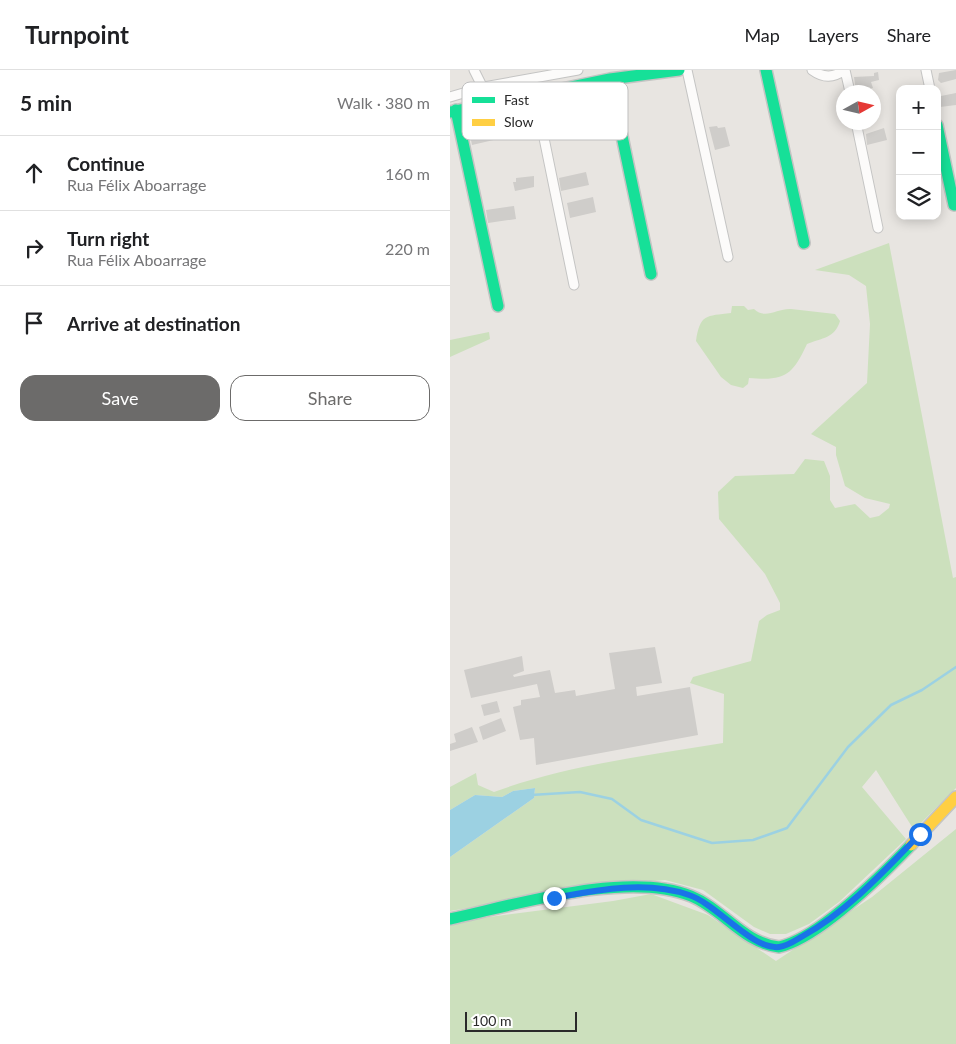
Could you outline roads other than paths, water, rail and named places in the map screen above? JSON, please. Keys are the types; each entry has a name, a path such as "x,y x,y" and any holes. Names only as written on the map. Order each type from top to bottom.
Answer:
{"street":[{"path":"474,70 481,82"},
{"path":"509,82 563,71 578,70"},
{"path":"595,82 646,72 679,70"},
{"path":"687,70 728,257"},
{"path":"766,70 804,243"},
{"path":"811,70 819,75 833,76 845,70 848,85"},
{"path":"926,70 929,85"},
{"path":"450,97 462,93"},
{"path":"453,111 498,306"},
{"path":"858,130 878,228"},
{"path":"938,130 954,205"},
{"path":"544,140 574,286"},
{"path":"623,140 651,274"},
{"path":"450,919 594,891 652,888 696,897 761,943 783,946 825,924 854,900 956,797"}],"water":[{"path":"535,788 534,798 450,857 450,810 475,795 502,797 513,791"}],"waterway":[{"path":"531,795 580,792 612,799 641,820 712,843 753,840 787,828 848,747 891,705 922,690 956,667"}]}
